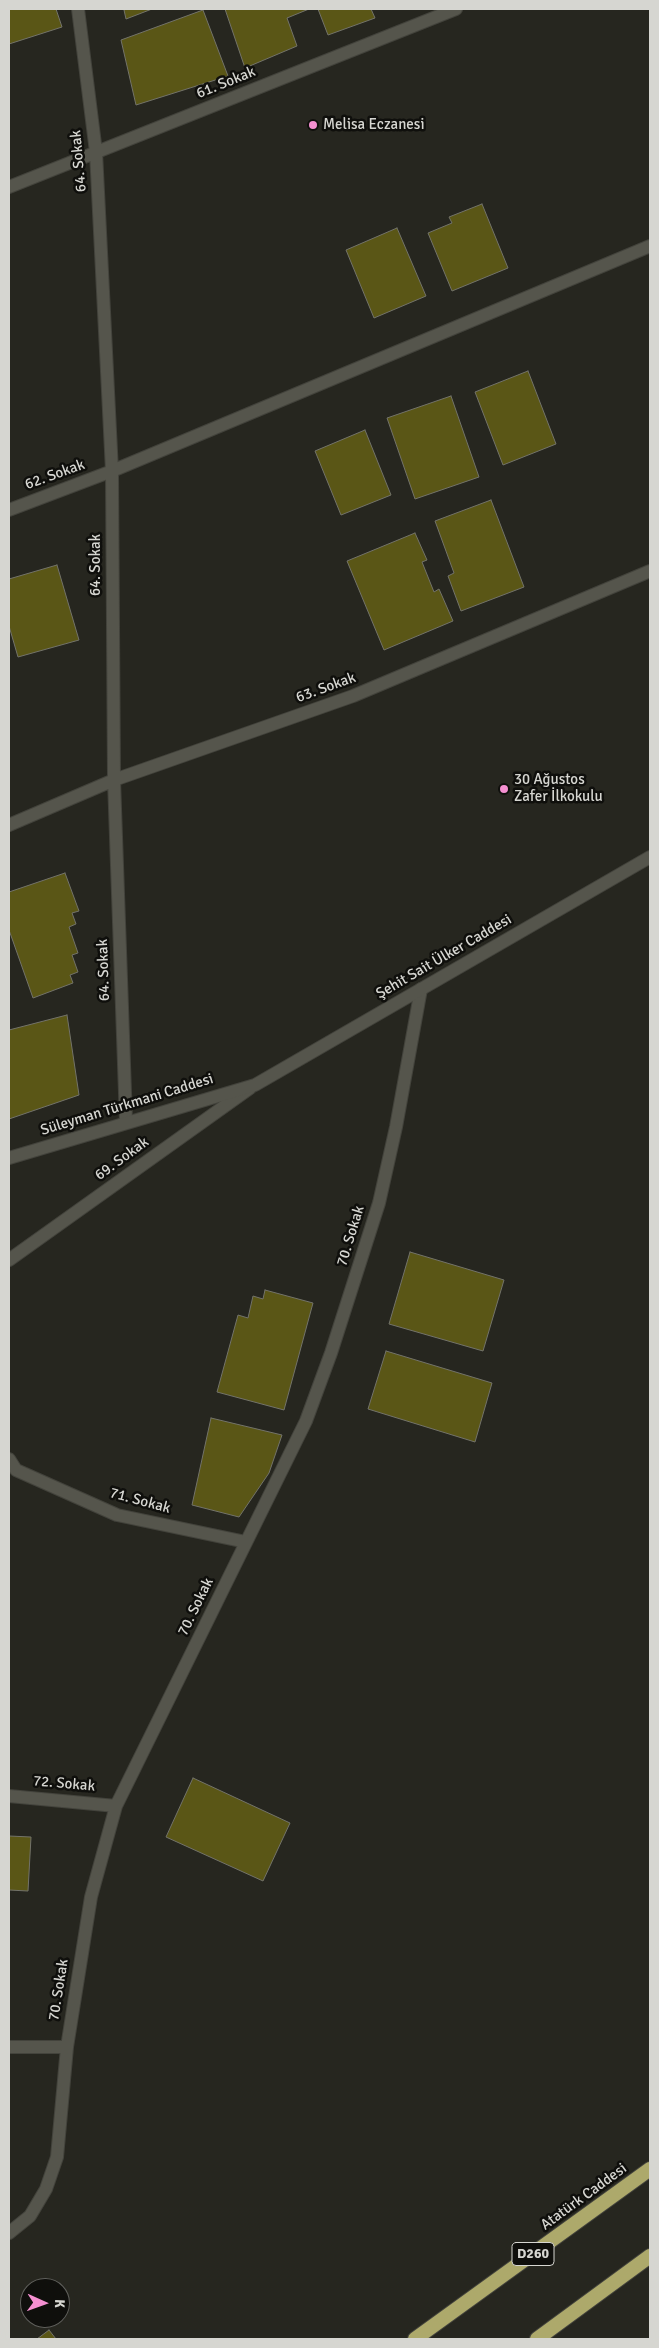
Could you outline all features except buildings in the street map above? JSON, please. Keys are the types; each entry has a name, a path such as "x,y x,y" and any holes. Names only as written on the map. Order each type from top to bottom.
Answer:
{"highway":[{"name":"Atatürk Caddesi","path":"415,2339 650,2169"},
{"path":"537,2339 650,2256"}],"street":[{"name":"64. Sokak","path":"78,9 96,152 112,471 114,780 126,1122"},
{"name":"61. Sokak","path":"9,187 456,9"},
{"name":"62. Sokak","path":"9,510 112,471 650,246"},
{"name":"63. Sokak","path":"9,825 114,780 353,696 650,571"},
{"name":"Şehit Sait Ülker Caddesi","path":"254,1085 650,857"},
{"name":"70. Sokak","path":"9,2233 30,2216 46,2189 57,2157 67,2047 91,1897 116,1806 306,1420 379,1204 396,1127 421,989"},
{"name":"Süleyman Türkmani Caddesi","path":"9,1158 254,1085"},
{"name":"69. Sokak","path":"9,1260 254,1085"},
{"name":"71. Sokak","path":"9,1459 16,1470 117,1515 246,1542"},
{"name":"72. Sokak","path":"9,1796 116,1806"},
{"path":"9,2047 67,2047"}],"place":[{"name":"Melisa Eczanesi","path":"313,125"},
{"name":"30 Ağustos Zafer İlkokulu","path":"504,789"}]}
